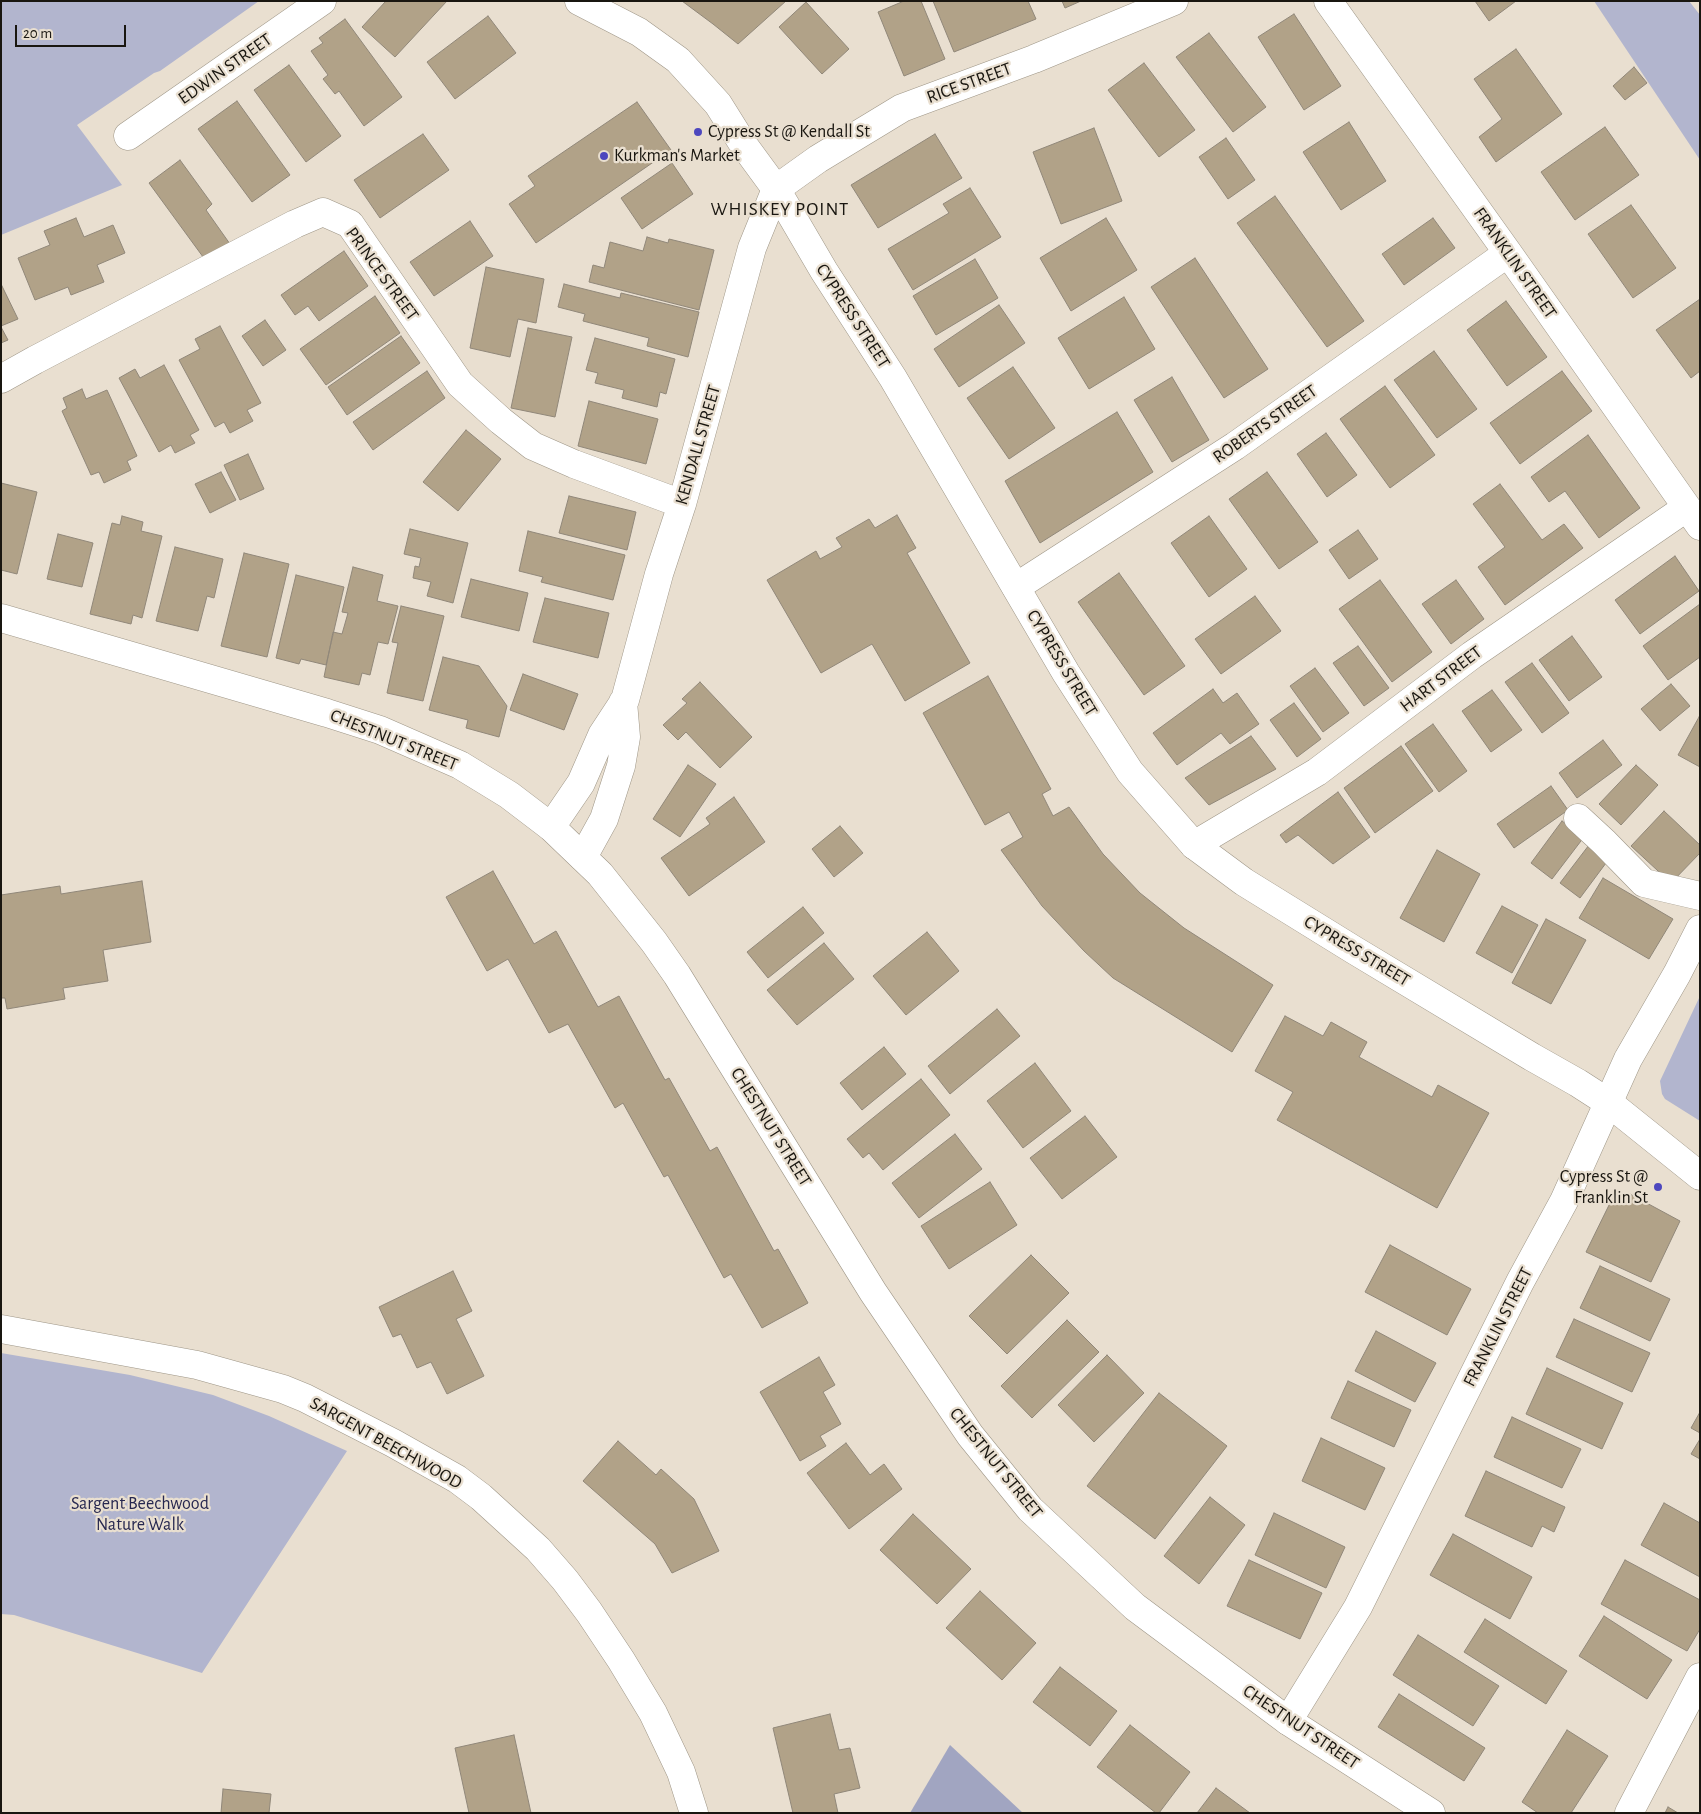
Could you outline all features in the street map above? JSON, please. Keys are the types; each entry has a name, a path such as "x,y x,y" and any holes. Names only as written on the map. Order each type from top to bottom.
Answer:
{"street":[{"name":"EDWIN STREET","path":"128,136 322,1"},
{"name":"CYPRESS STREET","path":"579,1 639,32 678,60 718,104 743,144 776,190 824,271 903,395 1066,673 1130,772 1194,845 1261,893 1532,1057 1578,1082 1609,1103 1700,1176"},
{"name":"RICE STREET","path":"776,190 818,159 902,108 1034,58 1174,1"},
{"name":"FRANKLIN STREET","path":"1328,1 1693,517"},
{"name":"KENDALL STREET","path":"551,827 586,774 602,735 623,702 641,646 659,574 682,504 752,248 776,190"},
{"name":"PRINCE STREET","path":"1,379 295,224 323,212 350,224 460,384 501,421 532,446 574,464 682,504"},
{"name":"ROBERTS STREET","path":"1016,587 1235,446 1508,253"},
{"name":"HART STREET","path":"1194,845 1317,772 1472,655 1693,517"},
{"name":"CHESTNUT STREET","path":"1,618 327,712 380,730 460,765 509,795 551,827 583,857 622,901 677,975 873,1292 970,1435 1030,1509 1135,1608 1288,1721 1431,1813"},
{"name":"KENDALL STREET","path":"583,857 604,820 620,774 626,737 623,702"},
{"path":"1578,818 1644,883 1700,896"},
{"name":"FRANKLIN STREET","path":"1288,1721 1358,1608 1520,1282 1564,1201 1628,1059 1677,974 1700,929"},
{"name":"SARGENT BEECHWOOD","path":"1,1329 197,1365 283,1389 322,1406 394,1443 457,1479 488,1503 538,1549 589,1612 653,1713 681,1772 694,1813"},
{"path":"1629,1813 1700,1677"}],"green space":[{"path":"1,1 259,1 160,71 154,73 77,125 122,185 1,235"},
{"path":"1594,1 1689,1 1700,15 1700,160"},
{"path":"1700,996 1700,1121 1665,1099 1662,1094 1660,1081"},
{"name":"Sargent Beechwood Nature Walk","path":"1,1353 130,1375 213,1395 269,1416 347,1451 202,1673 14,1615 1,1614"}],"shaded area":[{"path":"950,1745 1023,1813 910,1813"}],"building":[{"path":"386,1 447,1 395,57 362,27"},
{"path":"682,1 786,1 738,44"},
{"path":"904,1 921,1 945,59 904,76 878,12"},
{"path":"933,1 1028,1 1036,19 954,52"},
{"path":"1062,1 1081,1 1065,8"},
{"path":"1475,1 1516,1 1489,21"},
{"path":"806,2 849,49 822,74 779,27"},
{"path":"1294,14 1341,86 1304,110 1258,37"},
{"path":"488,16 516,53 455,99 427,62"},
{"path":"345,19 402,97 364,126 339,91 335,94 323,79 328,75 311,51 323,43 319,38"},
{"path":"1209,33 1266,107 1233,132 1176,57"},
{"path":"1516,49 1562,114 1496,162 1479,137 1502,119 1474,79"},
{"path":"1144,63 1195,130 1159,157 1108,90"},
{"path":"289,65 341,136 306,162 254,90"},
{"path":"1634,67 1647,83 1625,100 1613,86"},
{"path":"237,101 290,175 252,202 198,129"},
{"path":"637,102 671,150 536,243 509,204 535,186 528,176"},
{"path":"1349,122 1386,181 1341,210 1303,152"},
{"path":"1605,127 1639,175 1575,220 1541,172"},
{"path":"1094,128 1122,201 1061,224 1033,152"},
{"path":"423,134 449,170 380,218 354,180"},
{"path":"935,134 962,178 878,228 851,185"},
{"path":"1226,138 1255,180 1228,199 1199,157"},
{"path":"180,160 212,204 206,210 230,244 206,261 149,183"},
{"path":"672,163 693,194 642,229 621,198"},
{"path":"970,188 1001,237 913,290 888,249 949,213 943,204"},
{"path":"1275,196 1364,321 1327,347 1237,223"},
{"path":"1631,205 1676,268 1633,298 1588,234"},
{"path":"76,218 84,237 113,225 125,253 97,265 104,282 71,295 68,287 35,300 18,258 50,245 44,231"},
{"path":"1106,218 1137,270 1071,311 1040,258"},
{"path":"1433,218 1455,248 1404,285 1382,254"},
{"path":"470,221 493,256 434,296 410,262"},
{"path":"647,237 668,243 669,239 714,250 699,310 589,282 593,265 604,268 610,242 643,251"},
{"path":"344,251 368,286 319,321 308,306 295,315 281,295"},
{"path":"1195,258 1268,369 1224,398 1151,287"},
{"path":"975,259 998,298 936,335 913,296"},
{"path":"486,267 544,279 536,323 518,319 510,357 470,348"},
{"path":"1,284 18,319 1,326"},
{"path":"564,284 620,298 621,293 699,312 688,357 647,346 649,338 583,321 585,314 558,307"},
{"path":"375,296 400,333 326,385 300,349"},
{"path":"1124,297 1155,349 1089,389 1058,338"},
{"path":"1700,299 1700,371 1691,378 1656,330"},
{"path":"1506,301 1547,357 1507,386 1467,330"},
{"path":"999,305 1025,343 959,387 934,349"},
{"path":"265,320 286,350 263,366 242,336"},
{"path":"220,326 261,403 247,410 253,421 230,433 224,422 215,427 179,360 200,349 195,339"},
{"path":"1,327 8,340 1,343"},
{"path":"528,328 572,337 555,417 511,408"},
{"path":"401,336 420,363 347,415 328,387"},
{"path":"595,338 675,359 666,394 660,392 657,407 622,398 624,390 595,383 598,373 586,370"},
{"path":"1434,351 1477,409 1437,438 1394,380"},
{"path":"164,365 199,430 190,435 195,443 175,453 171,445 159,452 119,378 135,369 140,378"},
{"path":"1013,367 1055,428 1009,459 967,398"},
{"path":"427,371 445,398 373,450 353,422"},
{"path":"1562,371 1592,411 1520,464 1490,423"},
{"path":"1172,377 1209,440 1172,462 1134,400"},
{"path":"1385,386 1435,455 1390,488 1340,419"},
{"path":"82,389 86,399 107,390 137,456 127,461 131,470 104,483 99,472 91,475 62,411 67,408 63,398"},
{"path":"589,401 658,419 646,464 578,446"},
{"path":"1117,412 1153,472 1040,543 1005,481"},
{"path":"466,430 501,459 458,511 423,482"},
{"path":"1326,433 1357,475 1327,497 1297,454"},
{"path":"1588,435 1640,508 1599,538 1565,491 1549,502 1531,477"},
{"path":"248,454 264,489 240,500 224,465"},
{"path":"221,472 236,500 210,513 195,484"},
{"path":"1267,472 1318,542 1279,569 1229,499"},
{"path":"1,483 37,492 17,574 1,570"},
{"path":"1500,484 1542,540 1564,524 1583,548 1505,605 1478,567 1505,547 1473,504"},
{"path":"569,496 636,512 627,550 559,533"},
{"path":"897,515 916,548 907,553 970,663 905,701 872,644 821,673 767,580 816,551 820,559 842,547 836,538 869,519 875,528"},
{"path":"122,516 143,522 141,531 162,536 142,618 133,615 131,624 90,614 112,523 120,525"},
{"path":"1209,516 1247,569 1209,597 1171,543"},
{"path":"410,529 468,543 453,603 427,596 431,582 413,578 415,566 419,567 421,558 404,554"},
{"path":"1358,530 1378,559 1349,579 1329,550"},
{"path":"528,531 625,555 613,600 541,582 543,577 519,571"},
{"path":"58,534 93,543 82,587 47,579"},
{"path":"175,547 223,559 214,598 207,596 198,631 156,621"},
{"path":"244,553 289,564 267,657 221,646"},
{"path":"1675,556 1699,591 1640,634 1615,600"},
{"path":"353,567 383,575 377,601 398,606 388,644 378,642 370,675 362,673 359,685 324,677 333,632 342,634 348,613 342,612"},
{"path":"1119,573 1185,666 1144,695 1078,602"},
{"path":"296,575 344,587 326,665 301,659 299,664 276,658"},
{"path":"471,579 528,593 519,631 461,617"},
{"path":"1380,580 1432,652 1392,682 1339,609"},
{"path":"1456,580 1484,619 1451,644 1422,604"},
{"path":"1255,596 1281,631 1221,674 1195,639"},
{"path":"545,598 609,613 598,658 533,642"},
{"path":"1700,604 1700,657 1668,680 1643,646"},
{"path":"401,606 444,616 423,701 387,693 398,643 392,642"},
{"path":"1572,636 1602,677 1569,701 1539,660"},
{"path":"1358,646 1389,688 1364,706 1333,663"},
{"path":"443,657 479,666 507,706 499,737 466,728 468,720 429,710"},
{"path":"1532,663 1569,713 1542,733 1505,682"},
{"path":"1315,668 1349,713 1323,732 1290,686"},
{"path":"523,674 578,694 564,730 510,710"},
{"path":"988,676 1051,789 1042,794 1053,816 1069,807 1103,854 1140,893 1184,928 1273,985 1232,1052 1113,978 1084,951 1042,906 1001,850 1023,837 1009,812 985,825 923,713"},
{"path":"700,682 752,737 720,768 686,732 678,740 663,725 687,703 682,699"},
{"path":"1671,684 1690,706 1660,731 1641,709"},
{"path":"1213,689 1223,703 1237,693 1259,724 1230,744 1221,733 1177,765 1153,733"},
{"path":"1492,690 1522,730 1491,752 1462,711"},
{"path":"1294,703 1321,739 1297,757 1270,720"},
{"path":"1700,718 1700,767 1678,755"},
{"path":"1433,724 1467,771 1439,792 1405,744"},
{"path":"1251,736 1276,769 1209,805 1185,778"},
{"path":"1603,740 1622,765 1577,798 1559,773"},
{"path":"1401,746 1433,791 1375,833 1344,788"},
{"path":"688,765 716,784 680,837 653,819"},
{"path":"1636,765 1658,785 1621,825 1599,804"},
{"path":"1551,786 1568,810 1514,848 1497,824"},
{"path":"1338,792 1370,837 1333,864 1298,835 1286,843 1280,835"},
{"path":"734,797 765,842 689,896 661,858 710,824 706,818"},
{"path":"1664,811 1700,845 1700,853 1671,883 1631,846"},
{"path":"1562,821 1584,837 1552,879 1531,863"},
{"path":"840,826 863,853 834,877 812,849"},
{"path":"1589,845 1609,859 1580,898 1560,883"},
{"path":"1437,850 1480,874 1444,942 1400,918"},
{"path":"493,871 534,944 556,931 598,1007 619,996 665,1080 669,1078 710,1151 717,1147 774,1251 778,1249 808,1303 762,1328 731,1274 724,1278 668,1175 664,1177 623,1103 615,1108 568,1024 549,1033 508,959 487,971 446,897"},
{"path":"1603,878 1673,919 1649,959 1579,918"},
{"path":"142,881 151,942 103,950 108,981 63,988 65,999 7,1009 5,998 1,998 1,895 60,886 61,894"},
{"path":"1502,906 1538,925 1512,973 1476,953"},
{"path":"803,907 824,933 768,978 747,952"},
{"path":"1546,919 1586,940 1551,1004 1512,983"},
{"path":"927,932 959,971 906,1015 873,976"},
{"path":"824,943 854,979 797,1025 767,990"},
{"path":"997,1009 1020,1036 950,1094 928,1066"},
{"path":"1285,1016 1323,1036 1331,1022 1367,1042 1359,1057 1432,1097 1438,1085 1489,1113 1437,1208 1277,1120 1293,1092 1255,1071"},
{"path":"884,1047 906,1074 862,1110 840,1083"},
{"path":"1035,1063 1071,1111 1023,1148 987,1101"},
{"path":"921,1079 950,1115 883,1170 869,1153 863,1158 847,1139"},
{"path":"1085,1116 1117,1157 1062,1199 1030,1158"},
{"path":"955,1134 982,1169 919,1218 892,1183"},
{"path":"990,1182 1017,1225 949,1269 921,1226"},
{"path":"1630,1194 1680,1221 1651,1282 1586,1252 1612,1199"},
{"path":"1390,1245 1471,1289 1447,1335 1365,1292"},
{"path":"1031,1255 1069,1293 1007,1354 969,1316"},
{"path":"1600,1266 1670,1299 1650,1341 1580,1308"},
{"path":"453,1271 472,1311 456,1319 484,1376 447,1394 431,1362 417,1368 401,1334 393,1337 379,1307"},
{"path":"1574,1319 1650,1353 1632,1392 1556,1357"},
{"path":"1067,1320 1099,1352 1032,1418 1001,1386"},
{"path":"1376,1331 1436,1363 1415,1402 1355,1371"},
{"path":"1107,1355 1144,1393 1094,1442 1058,1405"},
{"path":"819,1357 835,1385 823,1392 841,1424 820,1436 826,1446 800,1461 760,1392"},
{"path":"1547,1368 1623,1403 1602,1449 1526,1414"},
{"path":"1348,1381 1411,1410 1394,1447 1331,1418"},
{"path":"1159,1393 1227,1446 1155,1539 1087,1486"},
{"path":"1700,1412 1700,1433 1691,1428"},
{"path":"1512,1417 1581,1449 1562,1488 1494,1457"},
{"path":"1321,1438 1385,1468 1365,1510 1302,1481"},
{"path":"1700,1439 1700,1459 1691,1454"},
{"path":"618,1441 656,1475 661,1469 694,1499 719,1551 672,1573 655,1544 583,1481"},
{"path":"846,1443 870,1475 884,1464 902,1489 849,1529 807,1473"},
{"path":"1486,1471 1565,1507 1554,1532 1542,1526 1532,1547 1465,1516"},
{"path":"1210,1497 1245,1525 1199,1584 1164,1556"},
{"path":"1664,1503 1700,1523 1700,1577 1641,1545"},
{"path":"1274,1513 1345,1547 1326,1588 1255,1555"},
{"path":"913,1514 971,1569 937,1604 880,1550"},
{"path":"1453,1534 1532,1577 1510,1619 1430,1575"},
{"path":"1249,1560 1322,1593 1300,1639 1227,1606"},
{"path":"1625,1560 1700,1600 1700,1629 1687,1651 1601,1604"},
{"path":"980,1591 1036,1643 1002,1680 946,1628"},
{"path":"1604,1616 1672,1660 1647,1699 1579,1656"},
{"path":"1485,1619 1567,1671 1546,1704 1464,1652"},
{"path":"1418,1635 1499,1686 1473,1726 1393,1675"},
{"path":"1060,1667 1117,1711 1090,1746 1033,1702"},
{"path":"1399,1694 1485,1748 1464,1781 1378,1727"},
{"path":"830,1714 839,1750 850,1748 860,1788 834,1794 838,1813 793,1813 773,1728"},
{"path":"1130,1725 1190,1772 1159,1813 1156,1813 1097,1767"},
{"path":"1567,1730 1608,1756 1571,1813 1538,1813 1522,1802"},
{"path":"514,1735 531,1813 469,1813 455,1748"},
{"path":"1216,1788 1250,1813 1197,1813"},
{"path":"223,1789 271,1794 269,1813 221,1813"},
{"path":"1668,1807 1678,1813 1665,1813"}],"place":[{"name":"Cypress St @ Kendall St","path":"698,132"},
{"name":"Kurkman's Market","path":"604,156"},
{"name":"Cypress St @ Franklin St","path":"1658,1187"}],"district":[{"name":"WHISKEY POINT","path":"780,209"}]}
